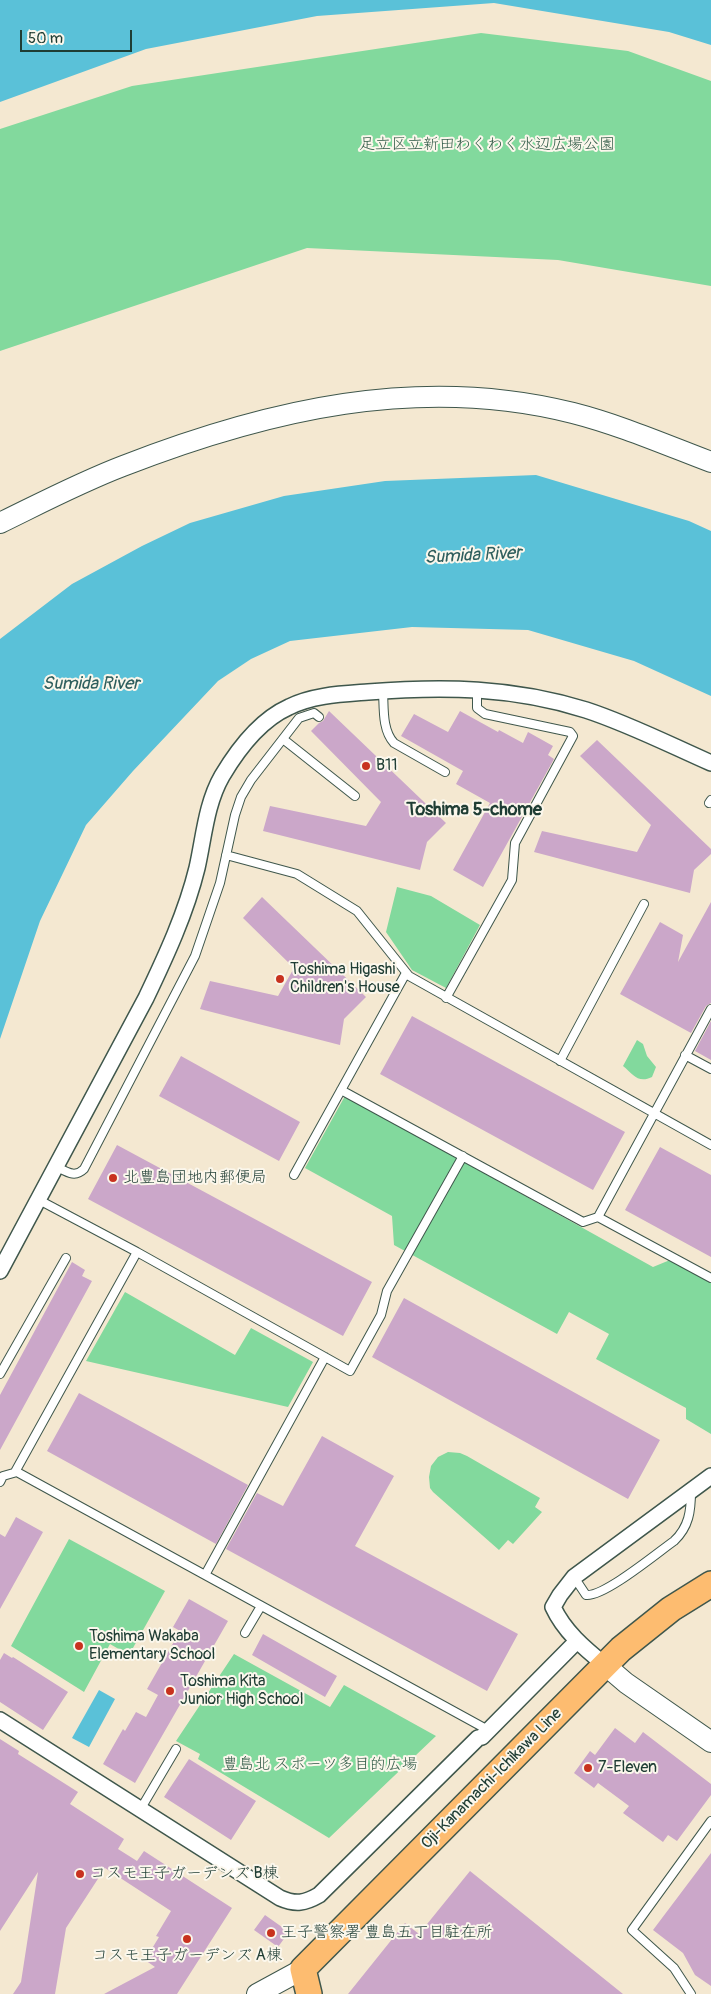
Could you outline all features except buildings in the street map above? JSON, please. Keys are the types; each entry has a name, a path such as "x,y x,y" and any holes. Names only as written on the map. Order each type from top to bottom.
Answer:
{"main road":[{"name":"Oji-Kanamachi-Ichikawa Line","path":"303,1969 605,1665 645,1628 711,1584"},
{"path":"303,1969 309,1994"}],"street":[{"path":"0,523 122,466 186,443 249,423 316,407 376,399 428,396 521,402 573,413 711,462"},
{"path":"0,1271 57,1167 165,958 187,901 197,868 211,801 221,777 246,742 260,728 287,708 301,701 327,696 423,688 511,693 588,711 711,763"},
{"path":"711,1476 574,1577 553,1607 559,1620 577,1641 626,1683 711,1742"},
{"path":"0,1720 280,1898 290,1903 300,1904 310,1901 319,1895 478,1738 482,1737 577,1641"},
{"path":"257,1994 303,1969"}],"lane":[{"path":"446,998 512,880 515,843 574,736 570,732 485,714 477,708 477,690"},
{"path":"383,691 386,728 389,738 394,743 445,772"},
{"path":"57,1167 70,1174 75,1174 81,1172 88,1162 196,956 209,920 234,815 251,780 299,718 314,713 319,716"},
{"path":"283,739 355,796"},
{"path":"226,855 297,874 357,910 408,976 711,1145"},
{"path":"560,1061 644,904"},
{"path":"294,1175 406,973"},
{"path":"341,1090 583,1222 598,1217 711,1009"},
{"path":"686,1056 711,1069"},
{"path":"39,1200 137,1252 350,1371 381,1315 387,1291 463,1156"},
{"path":"598,1217 711,1278"},
{"path":"0,1482 3,1476 14,1472 137,1252"},
{"path":"0,1374 66,1258"},
{"path":"205,1575 325,1357"},
{"path":"14,1472 488,1730"},
{"path":"574,1577 586,1595 593,1596 621,1579 674,1541 687,1524 691,1491"},
{"path":"245,1634 261,1606"},
{"path":"140,1810 176,1749"},
{"path":"692,1994 674,1968 632,1930 711,1821"}],"green space":[{"name":"足立区立新田わくわく水辺広場公園","path":"481,33 628,51 711,81 711,286 558,260 307,248 0,351 0,129 132,86"},
{"path":"397,887 431,896 480,925 446,988 412,970 386,932"},
{"path":"637,1040 643,1044 647,1056 656,1067 652,1077 647,1079 639,1079 623,1066"},
{"path":"345,1096 653,1267 670,1260 711,1283 711,1434 686,1419 686,1408 596,1359 609,1334 569,1312 557,1334 394,1245 392,1216 305,1168"},
{"path":"125,1292 235,1355 251,1328 313,1362 288,1407 86,1361"},
{"path":"448,1452 467,1456 540,1498 535,1507 542,1512 513,1544 508,1540 499,1550 430,1488 431,1466 438,1457"},
{"path":"69,1539 165,1591 129,1655 110,1644 84,1692 11,1646"},
{"name":"豊島北 スポーツ多目的広場","path":"234,1654 330,1707 344,1685 436,1736 329,1838 198,1759 200,1754 176,1741"}],"water":[{"path":"0,0 711,0 711,45 669,32 494,3 317,16 146,49 0,102"},
{"name":"Sumida River","path":"536,475 689,521 711,531 711,696 634,661 528,630 412,627 290,641 251,659 218,681 133,771 86,825 40,921 0,1039 0,639 72,584 142,546 190,523 284,496 385,481"},
{"path":"99,1690 115,1699 89,1747 72,1738"}],"place":[{"name":"B11","path":"366,766"},
{"name":"Toshima Higashi Children's House","path":"280,979"},
{"name":"北豊島団地内郵便局","path":"113,1178"},
{"name":"Toshima Wakaba Elementary School","path":"79,1646"},
{"name":"Toshima Kita Junior High School","path":"170,1691"},
{"name":"7-Eleven","path":"588,1768"},
{"name":"コスモ王子ガーデンズ B棟","path":"80,1874"},
{"name":"王子警察署 豊島五丁目駐在所","path":"271,1933"},
{"name":"コスモ王子ガーデンズ A棟","path":"187,1939"}],"district":[{"name":"Toshima 5-chome","path":"474,810"}]}
